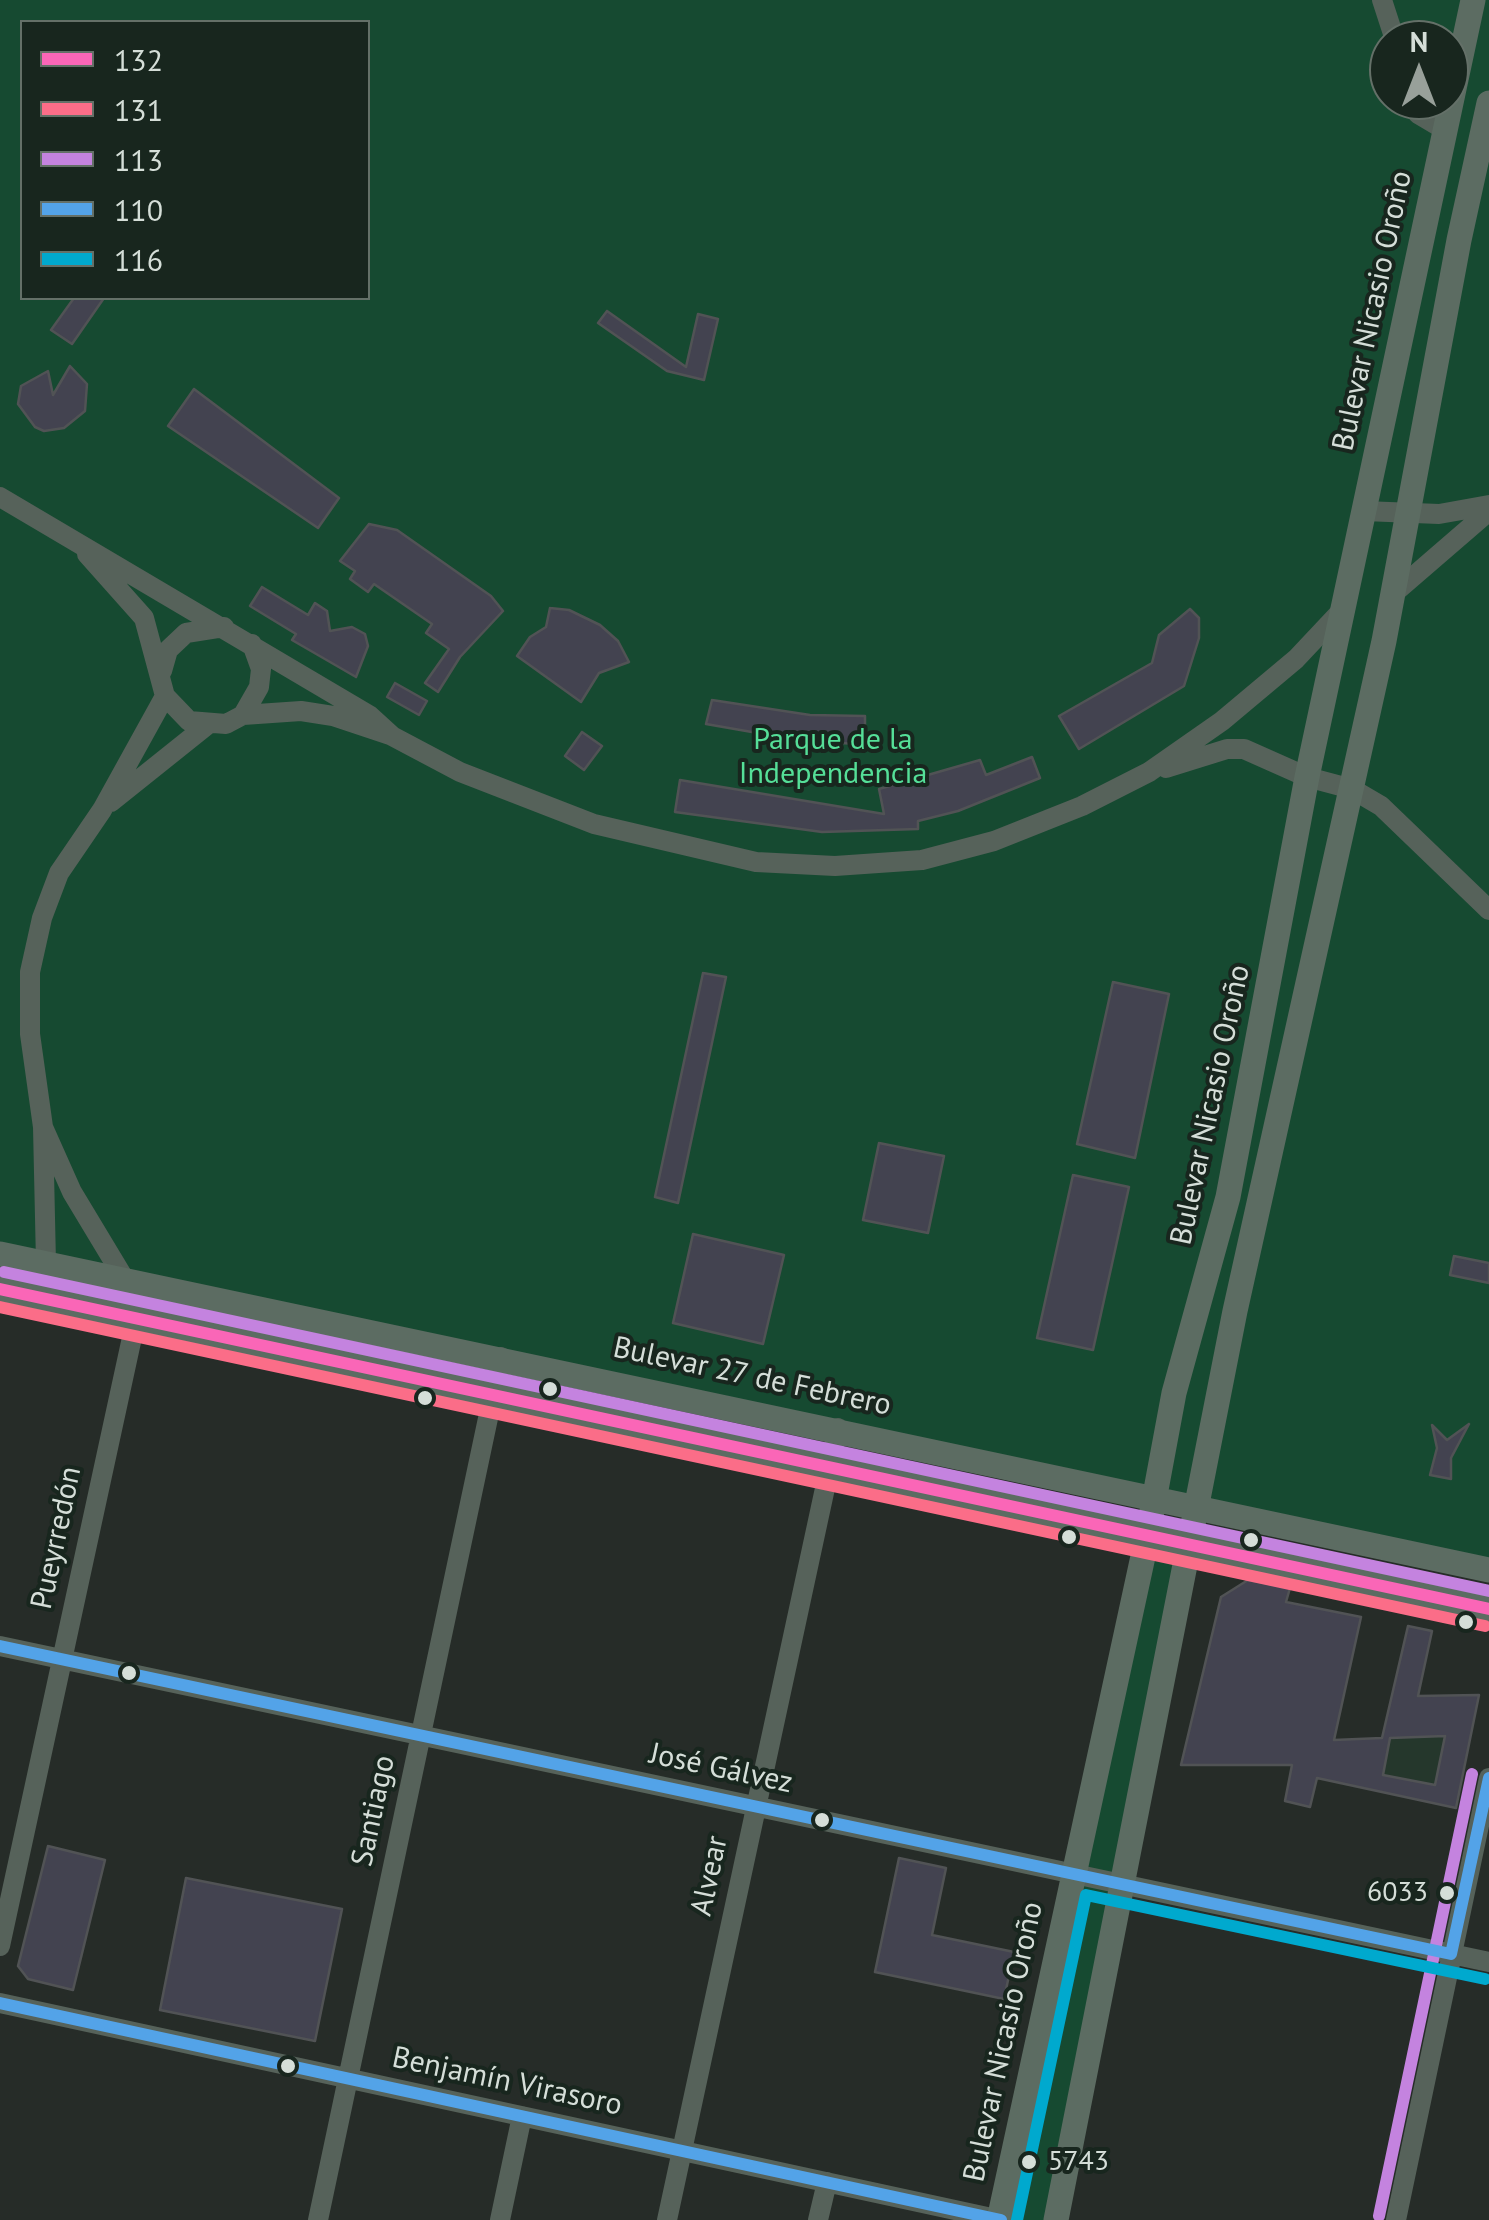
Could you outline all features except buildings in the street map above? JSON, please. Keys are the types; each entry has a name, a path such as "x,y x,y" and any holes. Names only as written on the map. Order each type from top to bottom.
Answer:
{"main road":[{"name":"Bulevar Nicasio Oroño","path":"999,2220 1148,1538 1174,1393 1228,1196 1308,777 1473,0"},
{"path":"1056,2220 1235,1311 1394,594 1489,103"},
{"name":"Bulevar 27 de Febrero","path":"0,1254 838,1428 1489,1570"},
{"path":"0,1289 1188,1547 1489,1608"}],"street":[{"path":"1428,120 1445,130"},
{"path":"0,497 369,715 392,736"},
{"path":"1364,512 1439,514 1489,508"},
{"path":"1394,594 1489,508"},
{"path":"81,547 144,618 165,696 174,711 206,726 226,724 243,715 301,711 333,716 392,736 460,772 594,824 756,862 835,866 922,860 994,841 1082,806 1149,772 1258,693 1343,609"},
{"path":"161,673 168,650 186,633 224,627"},
{"path":"243,715 258,695 261,669 252,644"},
{"path":"54,1300 46,1263 44,1127 30,1034 30,972 42,918 59,873 102,810 165,696"},
{"path":"102,810 206,726"},
{"path":"1149,772 1227,750 1244,750 1308,777 1352,790 1381,806 1489,910"},
{"path":"44,1127 102,1248 124,1280 136,1319"},
{"name":"Pueyrredón","path":"0,1946 136,1319"},
{"name":"Santiago","path":"318,2220 501,1357"},
{"name":"Alvear","path":"667,2220 838,1428"},
{"name":"José Gálvez","path":"0,1646 1489,1962"},
{"path":"1396,2220 1489,1778"},
{"name":"Benjamín Virasoro","path":"0,2003 999,2220"},
{"path":"500,2220 522,2116"},
{"path":"818,2220 826,2182"}],"shaded area":[{"path":"1408,1626 1432,1631 1419,1696 1479,1695 1456,1808 1317,1778 1322,1755 1382,1738"}],"green space":[{"name":"Parque de la Independencia","path":"0,0 1489,0 1489,1570 0,1254"},
{"path":"1147,1538 1188,1547 1056,2220 999,2220"}],"transit line":[{"name":"113","path":"4,1272 1489,1591"},
{"name":"132","path":"0,1289 1489,1609"},
{"name":"131","path":"0,1307 1485,1626"},
{"name":"110","path":"0,1646 1451,1954 1489,1778"},
{"name":"113","path":"1379,2216 1472,1774"},
{"name":"116","path":"1017,2220 1086,1895 1485,1979"},
{"name":"110","path":"0,2003 1001,2220"}],"place":[{"name":"6033","path":"1447,1893"},
{"name":"5743","path":"1029,2162"}]}
